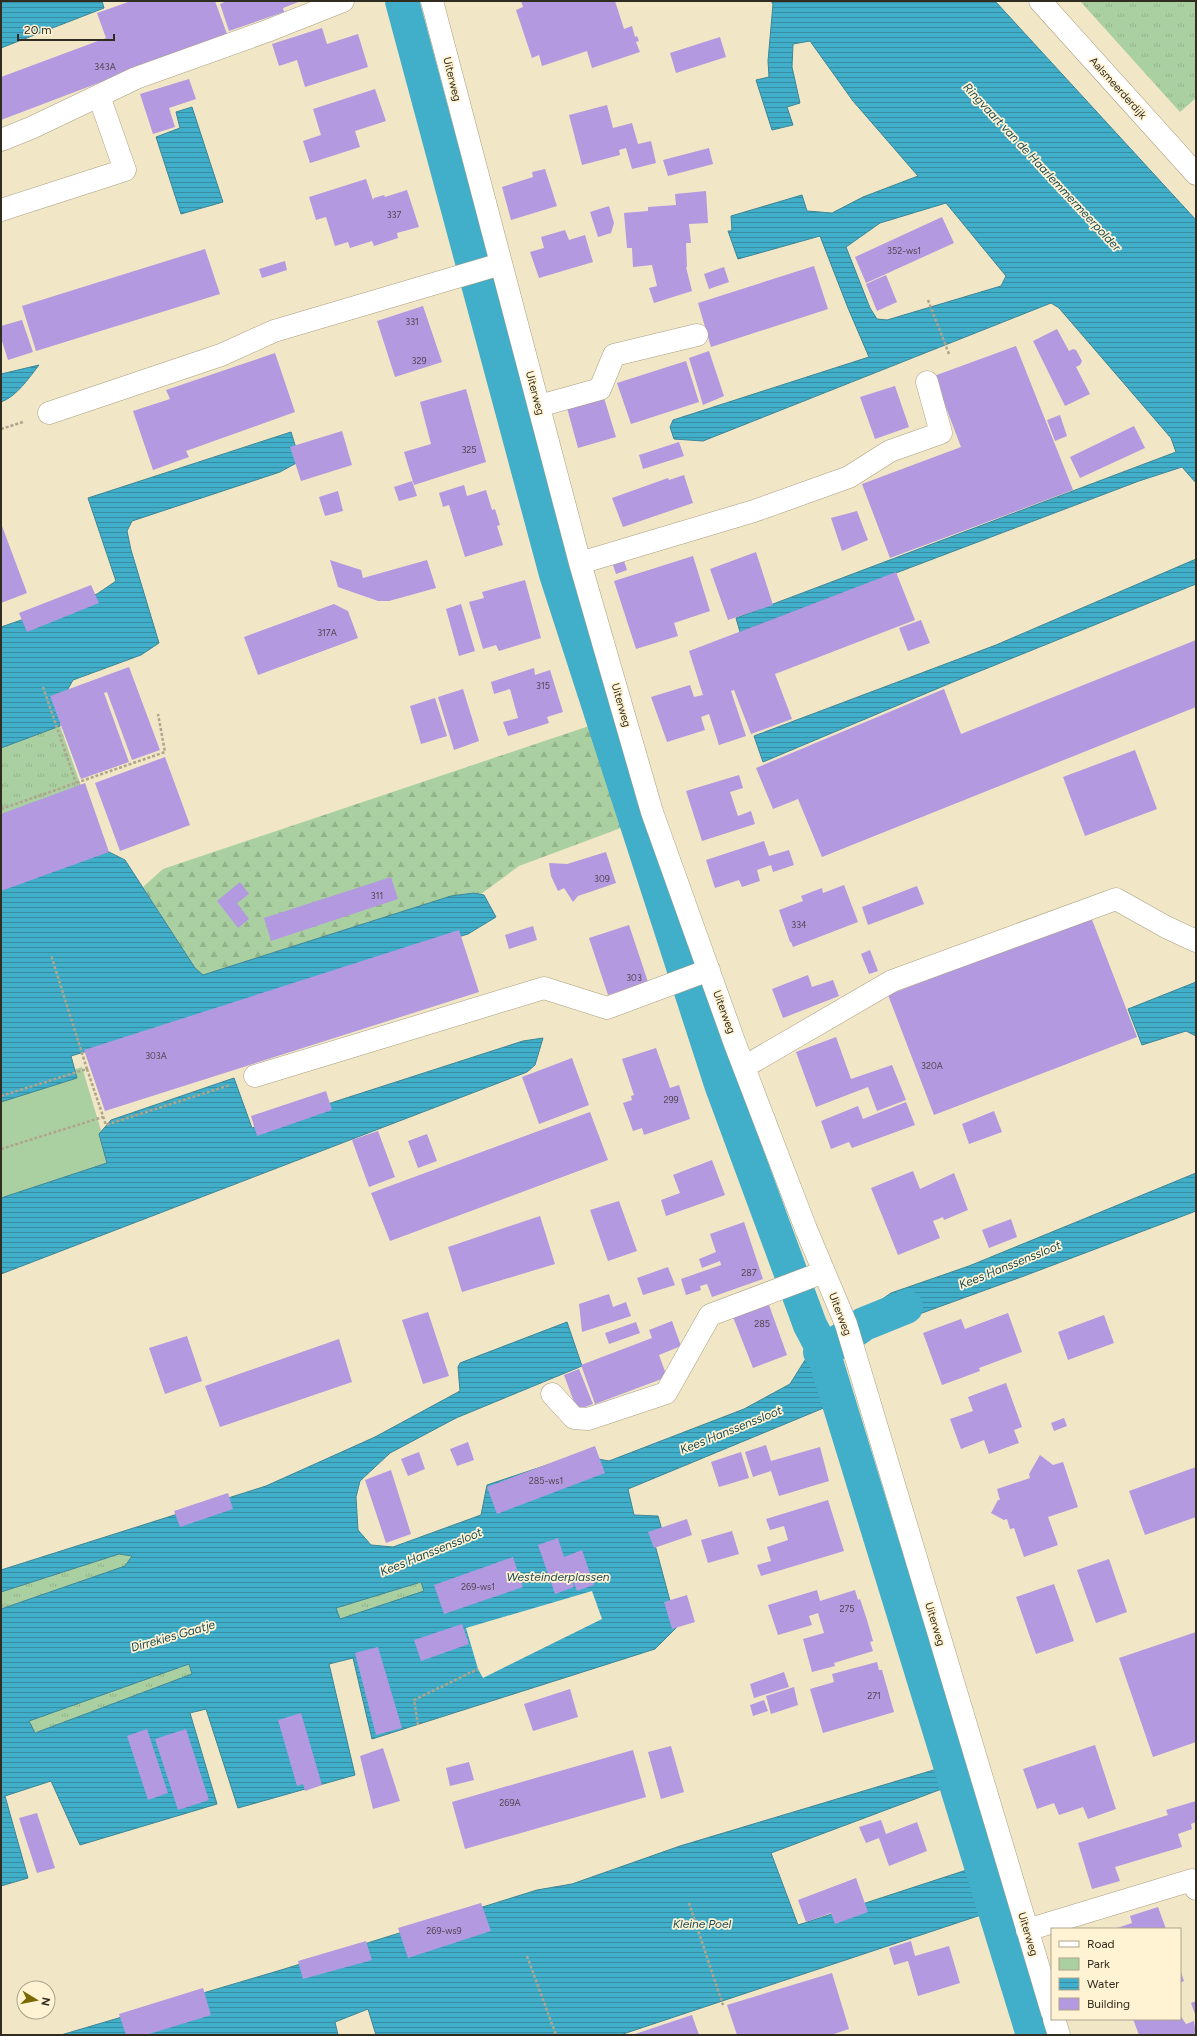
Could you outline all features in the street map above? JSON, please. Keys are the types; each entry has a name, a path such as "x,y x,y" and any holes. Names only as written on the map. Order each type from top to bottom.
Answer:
{"street":[{"path":"1,140 136,78 267,31 343,1"},
{"name":"Uiterweg","path":"432,1 486,268 539,406 580,563 652,812 693,976 744,1067 806,1279 846,1324 1051,2009"},
{"name":"Aalsmeerderdijk","path":"1040,1 1196,174"},
{"path":"1,210 125,170 99,96"},
{"path":"49,413 221,355 274,331 486,268"},
{"path":"539,406 600,389 614,356 697,335"},
{"path":"580,563 754,511 850,477 890,451 941,433 927,382"},
{"path":"744,1067 892,981 1116,899 1166,927 1196,941"},
{"path":"246,1080 544,988 607,1008 693,976"},
{"path":"552,1394 574,1418 588,1419 666,1393 710,1315 806,1279"},
{"path":"1027,1930 1194,1880"},
{"path":"1054,2020 1059,2035"}],"path":[{"path":"928,300 949,354"},
{"path":"43,687 76,783"},
{"path":"1,809 165,752 158,714"},
{"path":"51,955 106,1126 246,1080"},
{"path":"1,1096 87,1069"},
{"path":"1,1149 103,1117"},
{"path":"418,1725 414,1700 478,1668"},
{"path":"689,1903 723,2005"},
{"path":"527,1956 556,2035"}],"green space":[{"path":"1080,1 1196,1 1196,98 1180,112"},
{"path":"616,717 645,819 519,866 481,894 474,893 451,896 203,975 195,968 143,887 163,869"},
{"path":"60,726 103,849 1,886 1,748"},
{"path":"82,1067 111,1164 1,1199 1,1092"},
{"path":"119,1554 132,1556 125,1566 1,1609 1,1592"},
{"path":"421,1582 424,1591 340,1619 335,1607"},
{"path":"189,1664 192,1674 35,1733 28,1721"}],"water":[{"path":"1,1 102,1 104,8 1,48"},
{"name":"Ringvaart van de Haarlemmermeerpolder","path":"771,1 995,1 1196,220 1196,483 1182,467 1139,481 740,632 736,618 1176,452 1171,438 1059,308 1051,303 703,441 674,439 670,427 673,420 869,357 820,236 738,259 728,231 732,231 731,216 802,195 807,211 832,213 863,197 918,176 853,101 810,41 793,44 792,67 800,103 787,107 793,125 772,130 756,80 769,77 768,61 773,4","holes":["946,203 1006,276 1001,286 887,320 877,319 870,308 846,247 880,223"]},
{"path":"192,107 223,202 181,214 156,137 180,128 176,112"},
{"path":"39,365 17,392 7,400 1,402 1,374"},
{"path":"291,432 300,461 280,472 132,521 127,531 131,550 159,643 141,655 73,680 59,705 60,726 1,748 1,627 97,594 116,581 88,498"},
{"path":"1196,559 1196,584 953,682 763,762 754,736 996,645"},
{"path":"103,849 125,860 195,968 203,975 451,896 474,893 484,895 496,917 468,934 71,1056 77,1078 1,1102 1,886"},
{"path":"1196,982 1196,1036 1186,1031 1142,1045 1128,1009"},
{"path":"543,1038 535,1065 527,1072 1,1274 1,1198 107,1163 99,1134 111,1120 234,1078 252,1128 280,1117 309,1110 523,1041"},
{"path":"1196,1173 1196,1211 867,1333 861,1314 891,1293 969,1266"},
{"name":"Westeinderplassen","path":"567,1322 582,1366 456,1418 390,1453 360,1481 356,1497 358,1530 371,1545 393,1547 481,1515 487,1485 577,1455 609,1461 744,1409 790,1384 822,1333 828,1339 835,1355 843,1400 628,1489 634,1515 658,1516 664,1537 655,1545 677,1627 655,1649 372,1739 353,1658 329,1664 355,1775 238,1808 206,1709 190,1713 217,1804 80,1845 51,1781 5,1796 28,1878 1,1886 1,1609 125,1566 132,1556 119,1554 1,1592 1,1570 266,1486 375,1437 460,1391 458,1367 460,1363","holes":["421,1582 424,1591 340,1619 336,1608","189,1664 192,1674 35,1733 29,1721"]},
{"name":"Kleine Poel","path":"957,1763 963,1781 771,1853 798,1925 988,1863 1002,1908 620,2035 376,2035 368,2009 335,2022 338,2035 61,2035 281,1970 537,1890 572,1884 680,1846"}],"pier":[{"path":"592,1591 602,1619 483,1678 478,1669 466,1628"}],"building":[{"path":"131,1 215,1 227,34 1,120 1,77 106,38 97,13"},
{"path":"227,1 301,1 283,8 284,12 229,31 220,4"},
{"path":"521,1 615,1 624,29 632,26 635,37 637,36 639,41 636,42 640,52 592,68 587,51 542,66 539,55 532,58 516,10 523,7"},
{"path":"322,28 327,44 358,34 368,67 305,87 297,60 279,66 272,44"},
{"path":"720,37 726,57 676,73 670,53"},
{"path":"189,79 196,99 169,108 175,127 153,134 140,94"},
{"path":"375,89 386,121 355,131 360,147 310,163 303,141 321,135 313,109"},
{"path":"607,105 613,128 632,123 638,144 651,141 656,163 632,169 626,148 619,150 620,155 582,165 569,115"},
{"path":"709,148 713,164 668,176 663,160"},
{"path":"545,169 557,206 511,220 502,187 533,177 532,172"},
{"path":"366,179 373,200 374,198 384,195 385,197 407,190 419,227 397,233 398,238 374,246 372,241 350,248 348,242 335,246 326,217 316,220 309,197"},
{"path":"706,191 708,223 689,224 691,243 686,243 686,267 692,291 654,303 649,288 657,286 652,265 633,267 632,248 627,248 624,213 648,211 648,207 676,205 675,194"},
{"path":"609,206 614,223 611,233 598,237 590,212"},
{"path":"942,217 954,243 866,283 855,257"},
{"path":"565,230 569,240 585,235 593,262 539,278 530,252 544,248 541,237"},
{"path":"205,249 220,294 36,351 22,306"},
{"path":"285,261 287,270 262,278 259,269"},
{"path":"814,266 828,309 711,347 698,303"},
{"path":"724,267 729,282 709,289 704,274"},
{"path":"886,275 897,302 877,311 866,284"},
{"path":"423,306 442,362 395,377 377,321"},
{"path":"22,320 33,352 8,360 1,338 1,326"},
{"path":"1057,329 1069,351 1073,349 1076,350 1082,361 1080,365 1076,367 1090,394 1065,406 1033,341"},
{"path":"1016,346 1073,490 890,558 862,484 961,447 934,376"},
{"path":"709,351 724,396 703,405 689,358"},
{"path":"275,353 295,412 186,451 189,457 153,470 133,411 170,399 166,390"},
{"path":"686,361 699,402 631,424 617,383"},
{"path":"895,386 909,427 875,439 860,397"},
{"path":"466,389 486,462 414,485 404,452 431,444 420,402"},
{"path":"604,398 616,437 578,448 567,408"},
{"path":"1060,415 1067,436 1055,441 1047,420"},
{"path":"1134,426 1145,448 1080,478 1070,457"},
{"path":"342,431 352,465 301,481 290,447"},
{"path":"679,442 684,456 643,469 639,455"},
{"path":"684,475 693,503 623,527 612,498 668,478 669,480"},
{"path":"412,481 417,496 399,501 394,487"},
{"path":"464,485 467,496 486,490 492,510 495,509 500,525 497,526 503,545 465,557 449,505 443,507 439,493"},
{"path":"338,491 343,511 325,516 319,497"},
{"path":"857,511 868,540 842,551 831,518"},
{"path":"1,526 27,593 1,603"},
{"path":"756,552 773,605 728,620 710,569"},
{"path":"693,556 710,611 674,623 678,636 636,649 614,581"},
{"path":"330,560 361,570 363,578 427,560 436,588 389,601 378,601 338,587"},
{"path":"624,561 627,570 616,574 613,565"},
{"path":"896,572 915,620 775,674 792,719 751,734 734,690 731,691 746,736 719,745 709,714 701,717 705,730 667,742 651,697 690,685 694,697 703,695 689,651"},
{"path":"525,580 541,638 499,651 496,645 483,649 469,602 484,598 482,592"},
{"path":"91,585 99,603 27,632 19,613"},
{"path":"334,604 348,611 358,638 258,675 244,637"},
{"path":"461,604 475,651 459,656 446,609"},
{"path":"921,620 930,643 908,651 899,628"},
{"path":"1196,640 1196,707 822,857 798,799 773,809 756,768 944,689 961,734"},
{"path":"129,667 160,750 132,760 107,692 104,693 129,762 81,779 50,696"},
{"path":"534,668 535,675 550,670 563,712 547,717 549,723 508,736 503,722 518,718 510,689 494,694 491,682"},
{"path":"463,689 479,741 454,750 438,697"},
{"path":"435,698 447,736 421,744 410,706"},
{"path":"1135,750 1157,809 1085,836 1063,777"},
{"path":"165,757 190,825 120,851 95,783"},
{"path":"739,775 743,788 730,792 738,816 751,811 755,824 702,841 686,791"},
{"path":"85,783 109,852 1,891 1,814"},
{"path":"764,841 769,856 789,850 794,865 773,872 771,865 757,870 760,881 742,887 739,880 715,888 706,860"},
{"path":"606,852 616,883 578,896 573,902 564,888 558,891 551,876 549,863 567,864"},
{"path":"391,877 398,899 271,941 264,918"},
{"path":"240,882 249,894 237,903 249,919 238,928 217,901"},
{"path":"844,885 858,922 793,947 779,910 803,901 801,896 822,888 823,893"},
{"path":"917,886 924,904 868,925 862,907"},
{"path":"1091,917 1137,1037 934,1115 888,995"},
{"path":"629,925 648,982 608,995 589,938"},
{"path":"533,926 537,940 509,949 505,935"},
{"path":"459,930 479,992 105,1111 84,1050"},
{"path":"870,950 878,971 869,974 861,954"},
{"path":"808,975 812,987 833,980 839,996 783,1018 772,989"},
{"path":"836,1037 851,1079 892,1065 906,1100 877,1111 868,1087 816,1107 796,1052"},
{"path":"656,1048 670,1088 679,1085 690,1119 644,1135 642,1128 633,1131 623,1103 632,1100 631,1096 634,1095 622,1059"},
{"path":"572,1058 589,1105 539,1124 522,1077"},
{"path":"326,1091 332,1110 257,1136 251,1116"},
{"path":"906,1102 915,1125 852,1148 849,1142 831,1149 821,1121 858,1106 863,1119"},
{"path":"994,1111 1002,1132 969,1144 962,1124"},
{"path":"590,1112 608,1160 390,1241 371,1193"},
{"path":"378,1131 395,1177 369,1187 352,1140"},
{"path":"427,1134 437,1161 418,1168 408,1141"},
{"path":"712,1160 725,1195 666,1216 661,1200 680,1193 673,1175"},
{"path":"913,1171 920,1189 954,1173 968,1210 944,1220 943,1217 933,1221 940,1238 898,1255 871,1188"},
{"path":"619,1201 637,1251 608,1261 590,1210"},
{"path":"540,1216 555,1264 462,1292 448,1247"},
{"path":"1011,1219 1017,1237 989,1248 982,1230"},
{"path":"744,1222 763,1279 712,1297 707,1284 700,1286 701,1290 686,1295 681,1279 721,1265 720,1261 702,1268 699,1259 716,1252 710,1234"},
{"path":"668,1267 675,1285 643,1295 637,1278"},
{"path":"609,1294 613,1307 626,1302 631,1316 582,1332 579,1304"},
{"path":"769,1305 787,1355 753,1368 733,1317"},
{"path":"428,1312 449,1376 423,1384 402,1320"},
{"path":"1008,1313 1022,1352 979,1368 980,1371 942,1385 923,1333 961,1319 965,1329"},
{"path":"1104,1315 1114,1343 1068,1360 1058,1332"},
{"path":"672,1321 681,1346 659,1355 667,1377 595,1404 581,1365 652,1338 649,1330"},
{"path":"636,1322 640,1333 609,1344 605,1333"},
{"path":"187,1336 202,1381 165,1394 149,1348"},
{"path":"339,1339 352,1382 220,1427 205,1386"},
{"path":"579,1369 593,1404 577,1410 564,1375"},
{"path":"1006,1383 1022,1427 1014,1430 1019,1443 989,1454 984,1440 961,1449 950,1419 973,1411 968,1397"},
{"path":"1064,1418 1067,1426 1054,1431 1051,1423"},
{"path":"468,1442 474,1460 457,1466 450,1449"},
{"path":"766,1445 771,1461 820,1447 829,1481 779,1496 771,1471 753,1477 745,1452"},
{"path":"595,1446 605,1473 497,1514 487,1487"},
{"path":"419,1452 425,1469 408,1476 401,1459"},
{"path":"741,1452 749,1478 719,1487 711,1462"},
{"path":"1040,1455 1053,1465 1063,1462 1078,1507 1048,1517 1058,1545 1024,1557 1014,1528 1010,1529 1007,1519 1004,1520 991,1513 998,1500 1000,1500 997,1489 1030,1478 1029,1474"},
{"path":"1196,1467 1196,1517 1145,1535 1129,1491"},
{"path":"391,1470 411,1534 386,1543 365,1480"},
{"path":"228,1493 233,1509 180,1527 174,1511"},
{"path":"828,1500 844,1551 761,1576 757,1565 771,1561 767,1547 788,1540 784,1526 770,1530 766,1519"},
{"path":"687,1519 692,1535 654,1548 648,1532"},
{"path":"732,1531 739,1554 708,1563 701,1540"},
{"path":"558,1538 564,1557 582,1550 594,1585 577,1591 569,1571 574,1587 555,1594 538,1545"},
{"path":"513,1557 523,1587 444,1614 434,1585"},
{"path":"1109,1559 1127,1612 1096,1623 1077,1570"},
{"path":"1054,1584 1074,1641 1036,1654 1016,1597"},
{"path":"817,1590 820,1601 855,1590 858,1600 860,1599 867,1620 873,1641 870,1642 873,1651 834,1663 835,1666 812,1672 803,1639 824,1633 818,1613 809,1616 812,1625 778,1635 768,1605"},
{"path":"687,1595 695,1622 672,1629 664,1602"},
{"path":"462,1624 469,1644 421,1661 414,1640"},
{"path":"1196,1632 1196,1742 1153,1757 1119,1658"},
{"path":"378,1647 402,1728 376,1735 355,1653"},
{"path":"877,1662 879,1670 882,1670 894,1712 823,1733 810,1689 834,1682 832,1674"},
{"path":"784,1672 789,1687 754,1698 750,1684"},
{"path":"794,1687 798,1705 771,1714 766,1696"},
{"path":"570,1689 578,1717 533,1731 524,1704"},
{"path":"764,1700 768,1711 753,1716 750,1705"},
{"path":"301,1713 322,1785 305,1791 303,1784 297,1786 278,1720"},
{"path":"147,1729 168,1793 148,1800 127,1736"},
{"path":"186,1729 209,1800 178,1810 155,1739"},
{"path":"1095,1745 1116,1809 1088,1819 1083,1807 1059,1815 1054,1803 1037,1809 1023,1769"},
{"path":"671,1746 684,1792 661,1799 648,1752"},
{"path":"383,1748 400,1801 373,1809 360,1756"},
{"path":"633,1750 646,1797 465,1849 452,1802"},
{"path":"469,1762 474,1780 450,1786 446,1768"},
{"path":"1196,1801 1196,1822 1191,1824 1192,1829 1178,1834 1182,1847 1115,1867 1120,1881 1092,1889 1078,1843 1168,1815 1166,1810"},
{"path":"37,1813 55,1868 37,1873 19,1818"},
{"path":"881,1820 886,1834 917,1822 927,1851 889,1866 879,1838 866,1843 859,1827"},
{"path":"856,1878 868,1912 835,1924 831,1913 806,1922 798,1900"},
{"path":"481,1903 491,1931 408,1958 398,1928"},
{"path":"1158,1907 1166,1928 1117,1928 1132,1923 1130,1916"},
{"path":"366,1941 372,1960 303,1979 298,1961"},
{"path":"911,1941 915,1956 949,1946 960,1983 918,1996 908,1961 894,1965 889,1948"},
{"path":"1181,1972 1184,1981 1181,1982"},
{"path":"832,1973 849,2029 831,2035 737,2035 727,2005"},
{"path":"203,1988 211,2015 146,2035 126,2035 119,2014"},
{"path":"1196,2001 1196,2017 1191,2003"},
{"path":"692,2015 699,2035 632,2035"},
{"path":"1181,2016 1186,2024 1194,2021 1196,2035 1139,2035 1133,2020 1181,2020"}],"waterway":[{"path":"402,1 556,574 721,1084 810,1325 822,1348 1033,2035"},
{"name":"Kees Hanssenssloot","path":"820,1352 822,1348 831,1347 864,1324 906,1307"}],"water label":[{"name":"Dirrekies Gaatje","path":"173,1636"}]}
